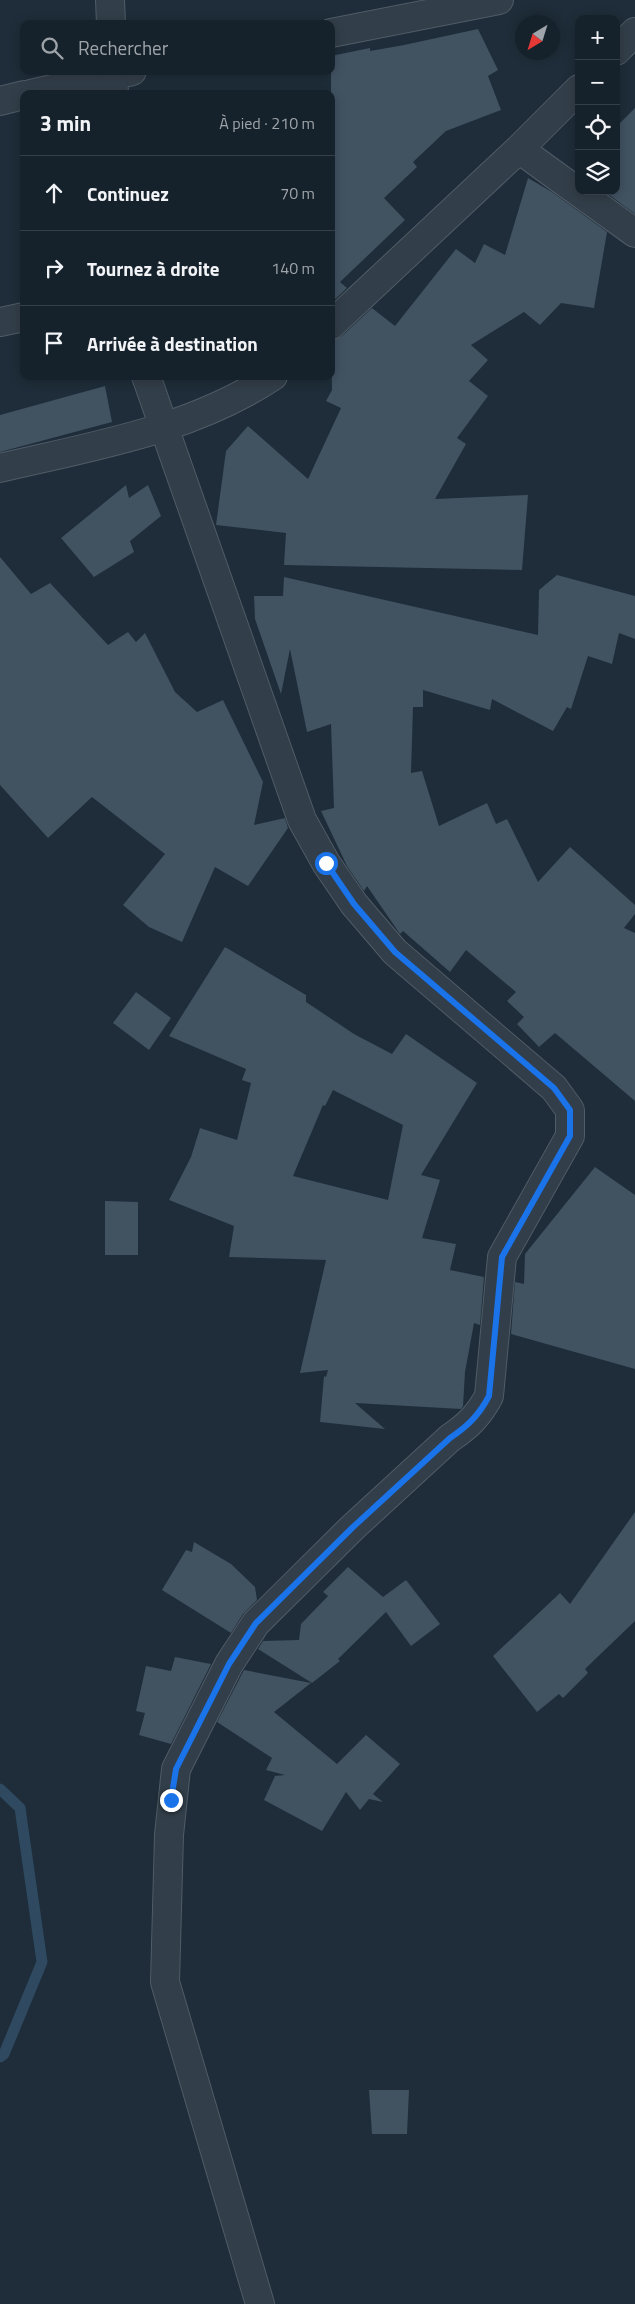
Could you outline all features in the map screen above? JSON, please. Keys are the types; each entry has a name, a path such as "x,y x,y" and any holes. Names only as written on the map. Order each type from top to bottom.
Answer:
{"street":[{"path":"110,0 111,20"},
{"path":"335,32 500,0"},
{"path":"620,47 635,32"},
{"path":"53,90 118,78"},
{"path":"335,321 519,149 575,93"},
{"path":"0,101 20,96"},
{"path":"519,149 635,233"},
{"path":"0,322 20,318"},
{"path":"147,380 302,820 326,863 354,904 395,952 554,1088 570,1110 570,1136 502,1257 489,1396 480,1414 464,1429 450,1438 352,1528 256,1623 229,1664 176,1769 169,1835 166,1982 260,2304"},
{"path":"0,468 164,429 252,390 267,380"}],"building":[{"path":"478,29 498,70 488,76 501,110 446,131 413,162 417,167 384,198 405,220 340,282 347,288 335,299 335,90 331,90 331,75 335,75 335,55 370,48 370,51"},
{"path":"635,108 635,214 609,195 620,195 620,123"},
{"path":"528,178 552,192 607,232 594,308 561,303 540,325 524,312 471,345 488,360 469,381 488,396 457,438 466,444 435,499 528,495 522,570 284,565 286,533 216,525 226,451 248,426 308,479 341,408 326,401 332,390 332,380 335,380 335,339 342,336 372,308 395,326 456,249 475,263 484,244 505,255"},
{"path":"105,386 112,422 0,452 0,415"},
{"path":"126,485 129,498 148,485 161,516 130,541 134,552 94,577 61,538"},
{"path":"0,557 31,594 50,583 108,645 128,632 136,642 145,633 175,692 197,712 223,700 263,782 254,825 285,818 288,828 248,886 215,867 182,942 149,927 123,905 165,854 92,797 48,838 0,785"},
{"path":"557,575 635,596 635,639 619,633 612,664 588,656 571,709 567,707 553,731 492,699 490,710 423,690 423,707 413,707 411,773 422,771 439,826 487,803 496,824 507,819 538,882 570,847 635,905 635,914 624,928 635,933 635,1101 555,1033 539,1047 517,1024 524,1017 507,1001 516,992 466,950 450,972 403,931 400,934 367,886 364,891 347,866 321,811 334,808 331,724 307,732 290,649 281,694 255,619 254,596 283,596 284,577 538,635 539,590"},
{"path":"225,947 306,995 306,1002 354,1034 392,1054 406,1034 477,1083 421,1175 440,1180 422,1238 456,1244 450,1270 484,1277 480,1325 474,1323 465,1372 463,1406 461,1409 355,1403 385,1429 320,1422 324,1376 326,1377 328,1370 300,1373 326,1260 229,1257 234,1226 169,1200 191,1157 200,1128 237,1140 251,1083 242,1080 246,1069 169,1036","holes":["333,1090 403,1125 388,1200 293,1176 323,1105 325,1106"]},
{"path":"136,992 171,1018 149,1050 113,1023"},
{"path":"595,1167 635,1195 635,1369 511,1334 515,1282 524,1284 525,1254"},
{"path":"105,1201 138,1202 138,1255 105,1255"},
{"path":"635,1512 635,1621 585,1669 588,1673 563,1698 559,1694 537,1712 493,1656 560,1593 570,1604"},
{"path":"194,1542 231,1564 255,1587 257,1600 243,1614 231,1633 162,1590 186,1550 192,1552"},
{"path":"348,1567 383,1597 406,1580 440,1624 411,1646 386,1612 338,1659 340,1661 312,1683 258,1649 263,1641 299,1640 301,1624 328,1596 323,1592"},
{"path":"175,1657 211,1664 171,1744 139,1735 145,1713 136,1711 146,1666 171,1671"},
{"path":"244,1670 311,1683 274,1712 337,1764 366,1735 400,1764 373,1794 383,1802 369,1799 360,1810 346,1792 322,1831 264,1800 275,1776 285,1775 266,1770 272,1758 217,1722"},
{"path":"369,2090 409,2090 407,2134 372,2134"}],"waterway":[{"path":"0,1789 20,1808 42,1962 4,2054 0,2057"}],"route":[{"path":"171,1800 176,1769 229,1664 241,1643 256,1623 352,1528 450,1438 464,1429 480,1414 489,1396 502,1257 570,1136 570,1110 554,1088 395,952 354,904 326,863"}]}
